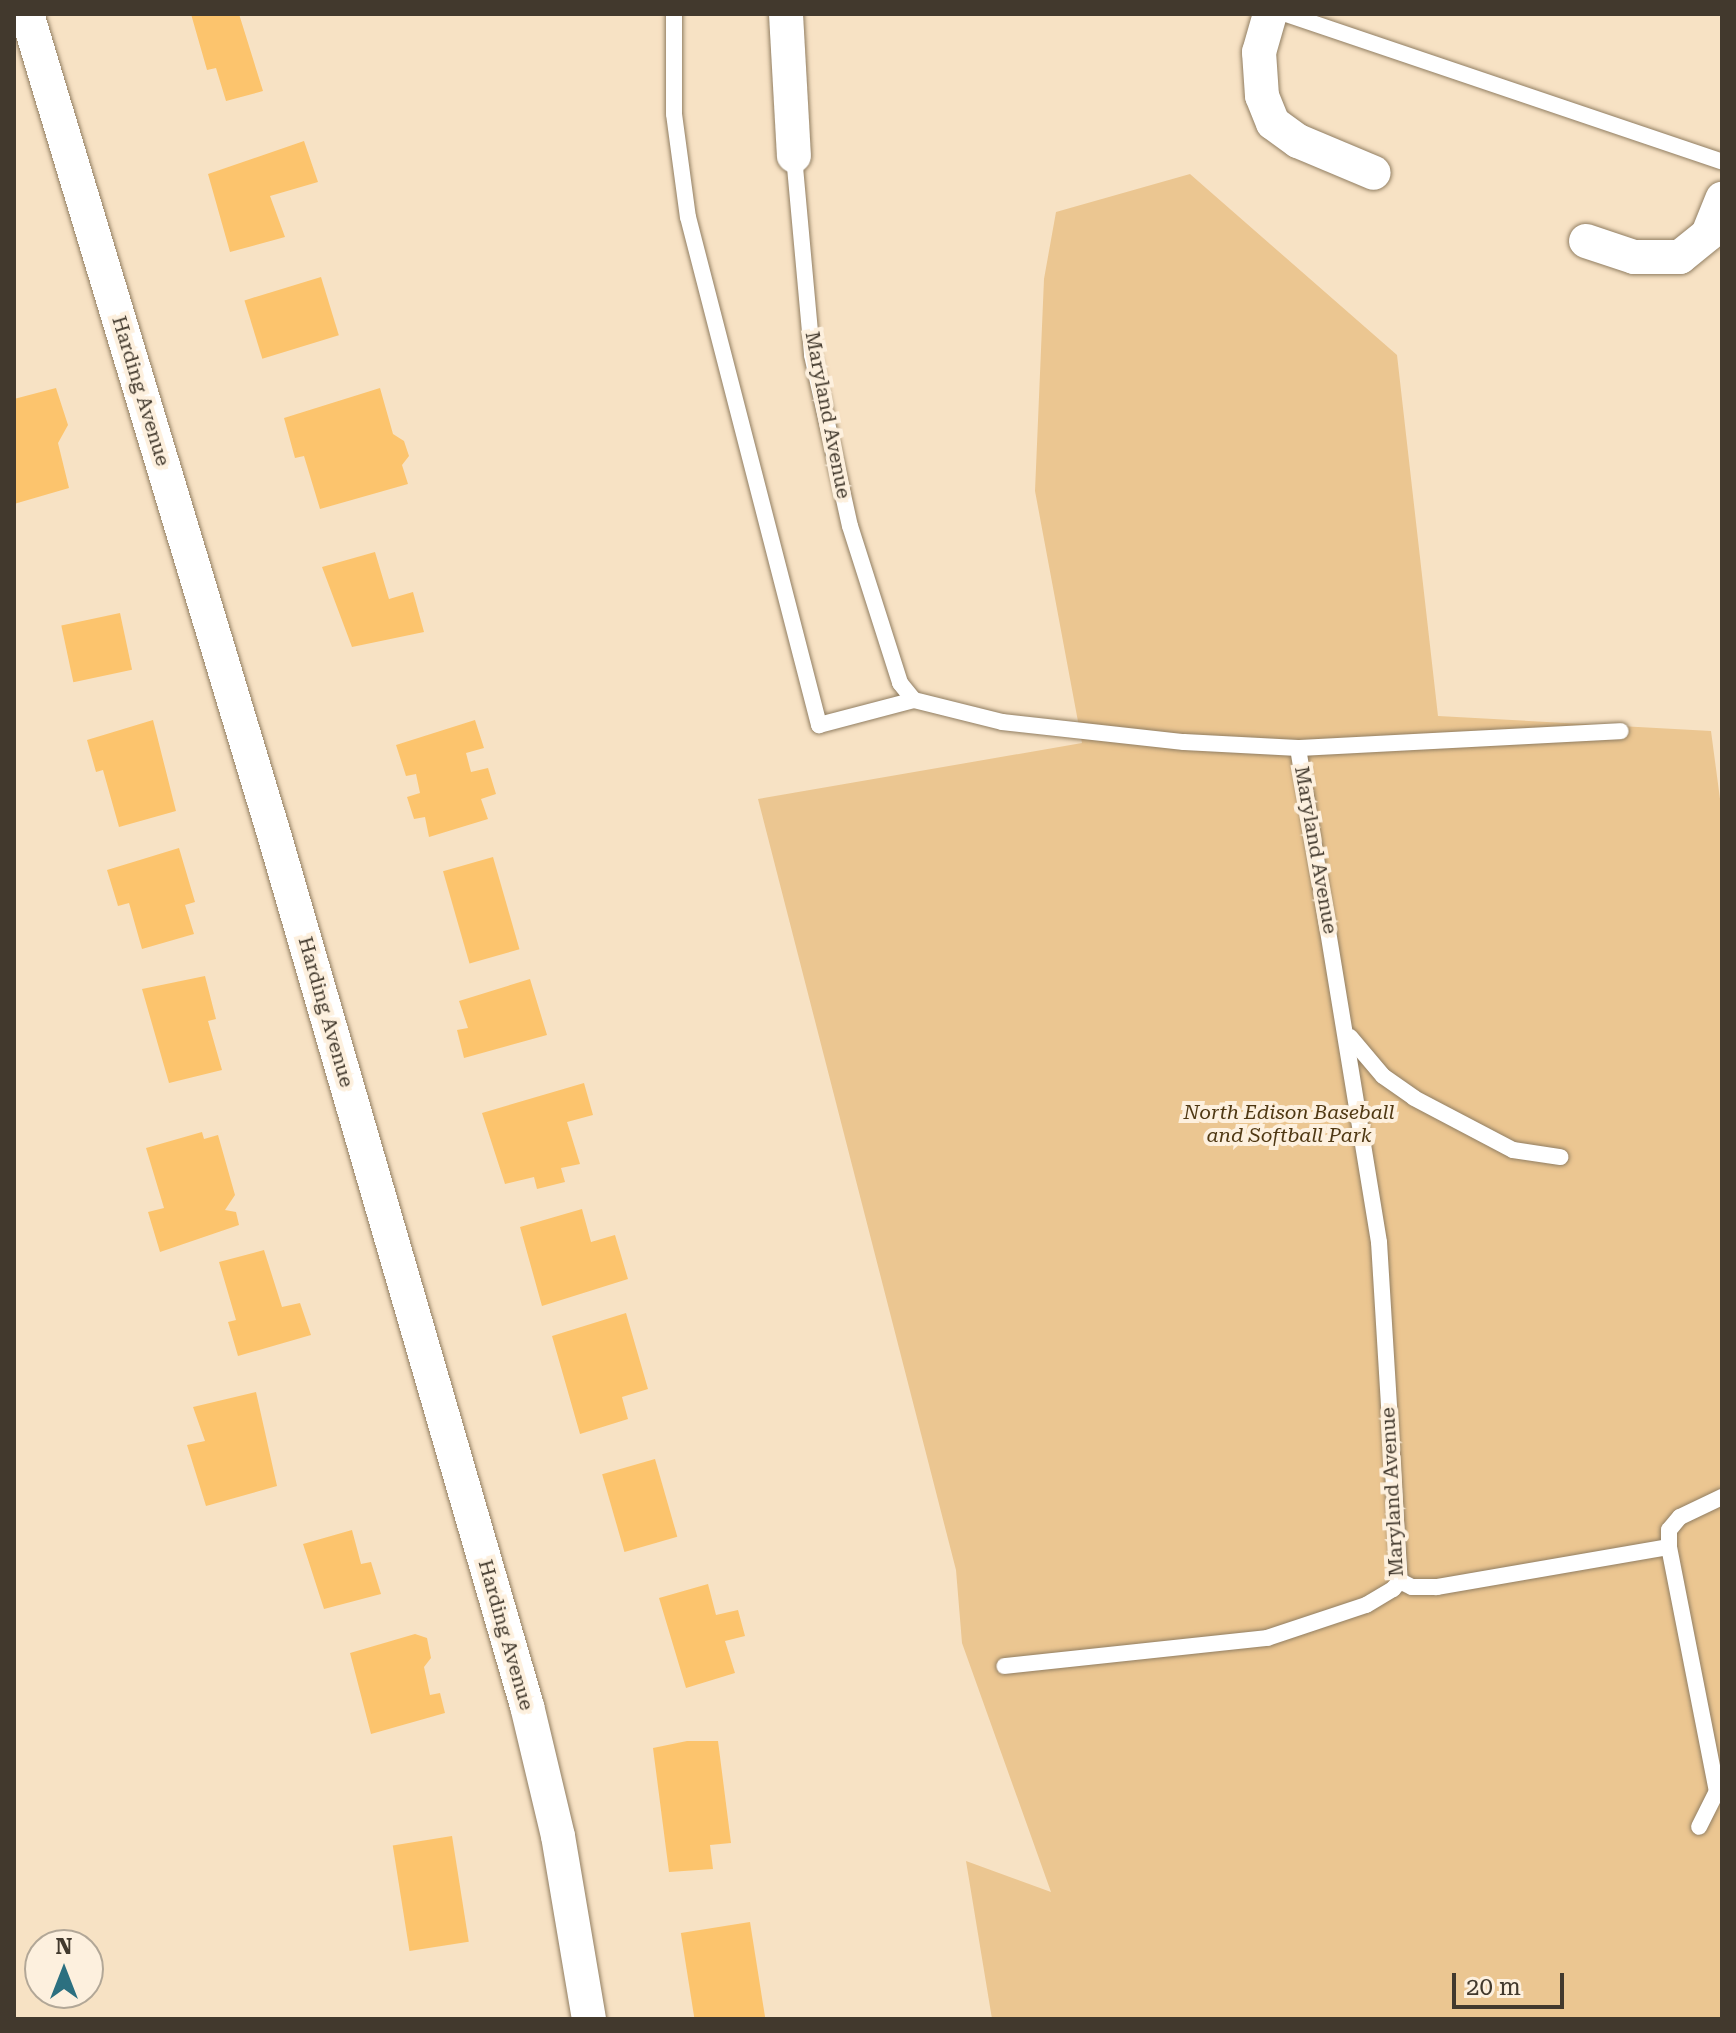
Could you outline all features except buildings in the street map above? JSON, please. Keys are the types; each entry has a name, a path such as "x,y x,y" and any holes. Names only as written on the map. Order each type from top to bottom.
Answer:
{"street":[{"name":"Harding Avenue","path":"27,14 276,841 527,1706 558,1836 589,2019"},
{"name":"Maryland Avenue","path":"786,14 794,156"},
{"path":"1270,14 1259,52 1262,96 1273,123 1298,141 1374,173"},
{"path":"1586,241 1634,257 1680,257 1708,234 1722,199"}],"lane":[{"path":"674,14 674,114 688,217 819,725 914,700"},
{"path":"1286,14 1722,162"},
{"name":"Maryland Avenue","path":"794,156 815,370 850,526 900,683 914,700 1002,722 1184,742 1298,748 1347,1032 1379,1242 1400,1581 1366,1605 1267,1638 1004,1666"},
{"path":"1298,748 1621,731"},
{"path":"1347,1032 1383,1076 1414,1098 1513,1150 1560,1157"},
{"path":"1699,1827 1717,1791 1669,1547 1669,1530 1680,1517 1722,1497"},
{"path":"1400,1581 1412,1587 1437,1587 1669,1547"}],"green space":[{"name":"North Edison Baseball and Softball Park","path":"1190,174 1397,355 1438,716 1711,731 1722,814 1722,2019 992,2019 966,1861 1051,1892 962,1643 956,1570 758,799 1082,743 1035,491 1044,279 1056,212"}]}
